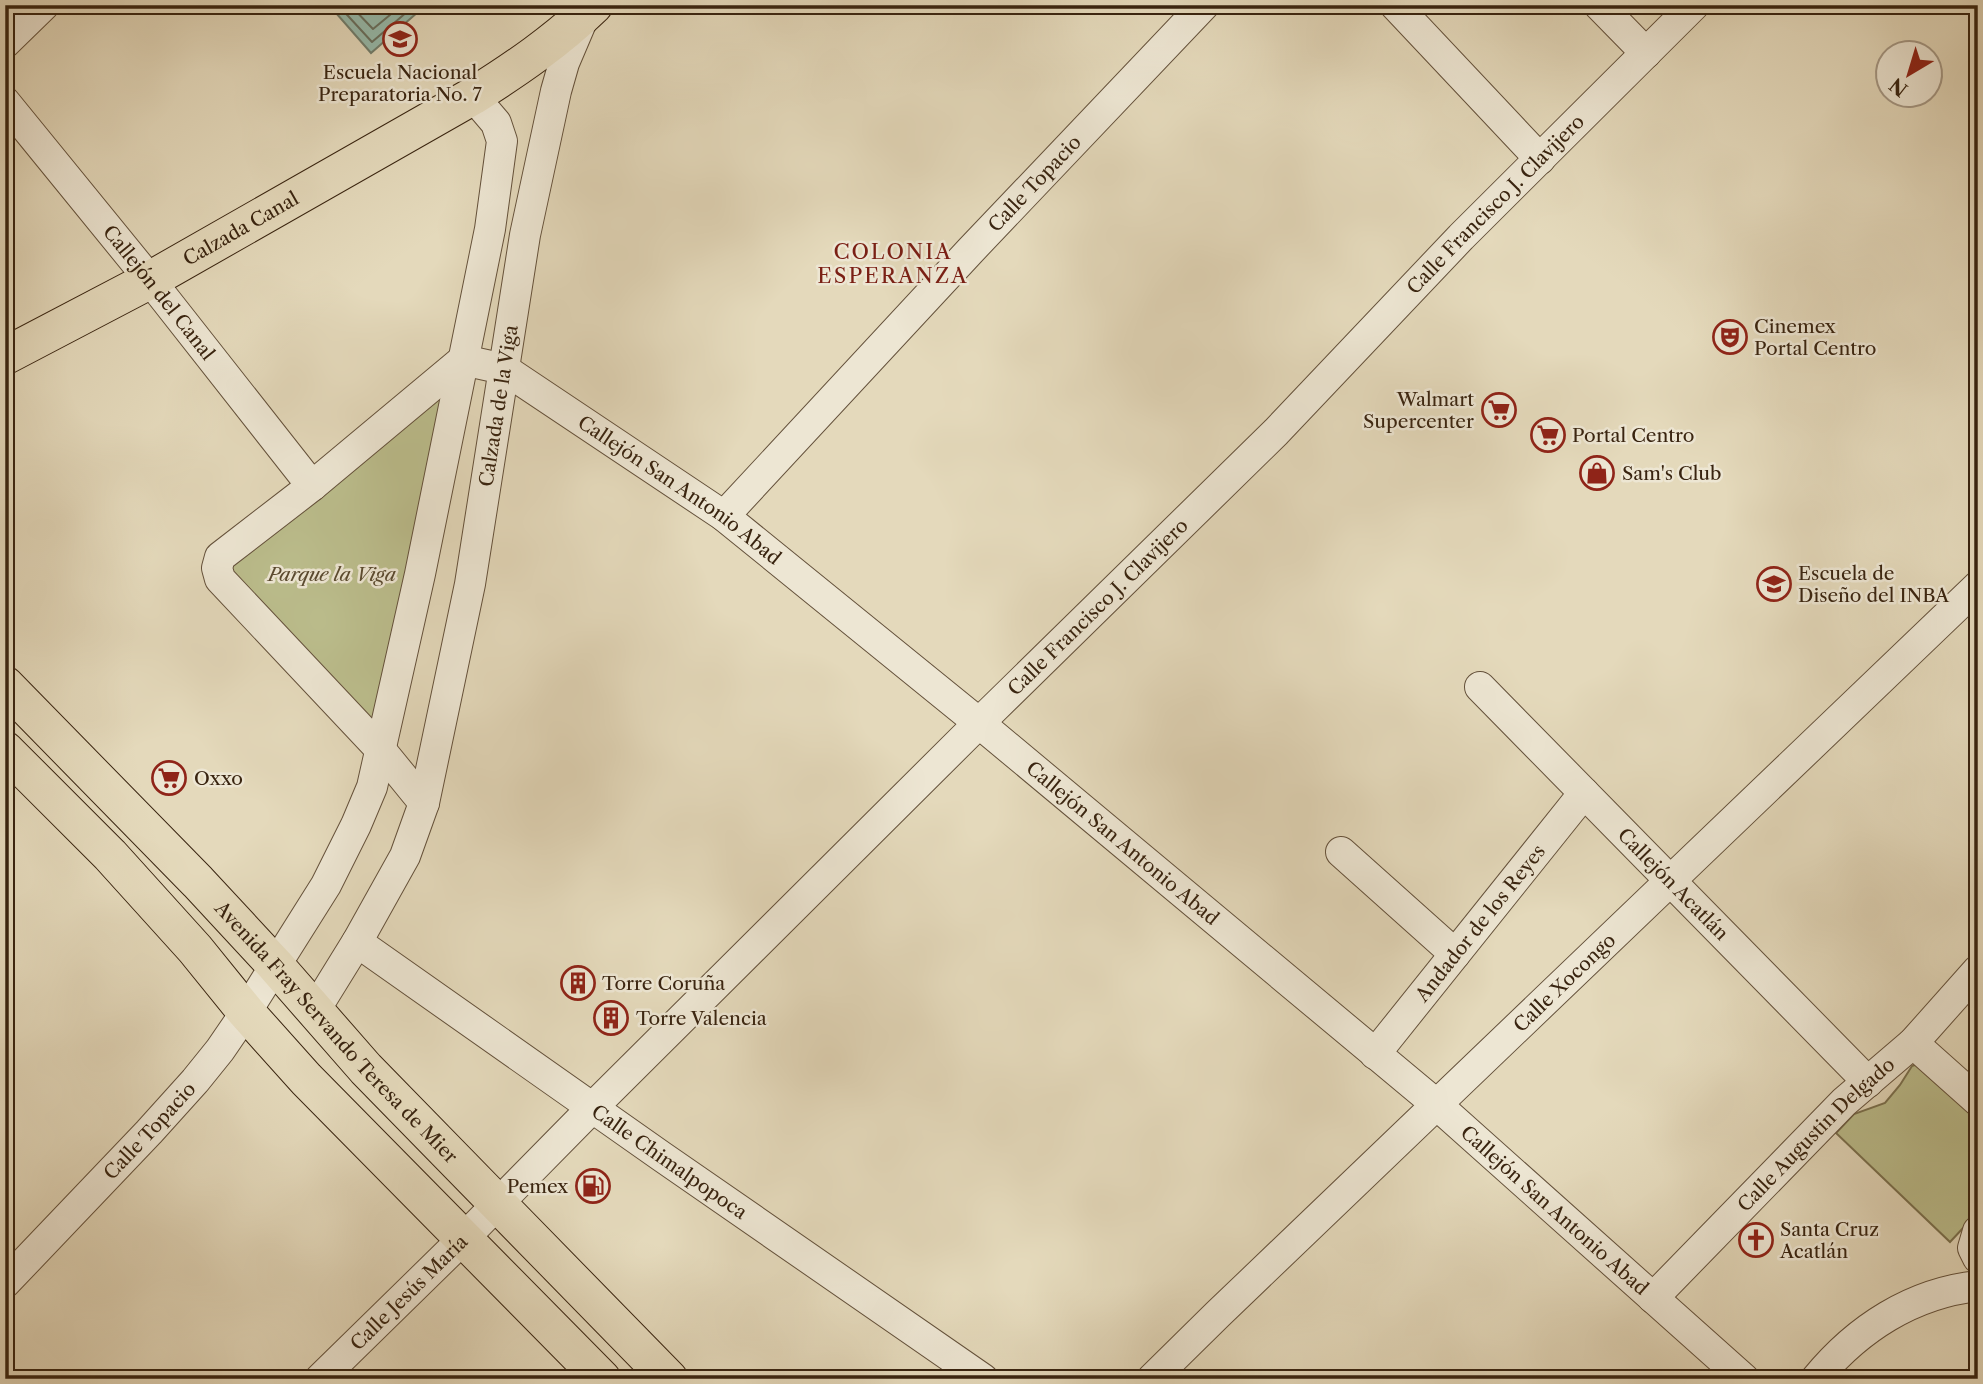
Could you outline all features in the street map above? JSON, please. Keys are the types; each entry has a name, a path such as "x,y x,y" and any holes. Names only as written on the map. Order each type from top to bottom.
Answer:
{"main road":[{"name":"Calzada de la Viga","path":"473,96 537,54 589,9"},
{"name":"Calzada Canal","path":"5,356 150,280 473,96"},
{"name":"Avenida Fray Servando Teresa de Mier","path":"5,684 198,882 366,1069 669,1379"},
{"path":"5,750 110,855 306,1079 602,1379"},
{"path":"315,1010 313,1033 320,1045 464,1238"}],"street":[{"path":"5,43 44,5"},
{"name":"Calle Topacio","path":"724,516 1204,5"},
{"path":"1395,5 1540,159"},
{"path":"1599,5 1646,53"},
{"name":"Calle Francisco J. Clavijero","path":"498,1204 979,723 1276,432 1461,237 1694,5"},
{"name":"Calzada de la Viga","path":"315,1010 405,856 424,803 470,584 525,235 556,91 564,63 589,9"},
{"name":"Calzada de la Viga","path":"275,965 326,885 372,787 420,574 490,229 502,141 496,123 473,96"},
{"name":"Callejón del Canal","path":"5,102 150,280 312,486"},
{"path":"424,803 380,749 220,579 218,563 220,558 312,486 463,360"},
{"name":"Callejón San Antonio Abad","path":"463,360 504,369 724,516 979,723 1436,1104 1744,1379"},
{"name":"Calle Xocongo","path":"1152,1379 1977,588"},
{"name":"Callejón Acatlán","path":"1480,687 1868,1082"},
{"name":"Andador de los Reyes","path":"1375,1054 1584,793"},
{"path":"1341,852 1455,954"},
{"name":"Calle Chimalpopoca","path":"357,942 983,1379"},
{"name":"Calle Topacio","path":"5,1283 195,1081 246,1012 275,965"},
{"name":"Calle Augustin Delgado","path":"1653,1298 1844,1101 1913,1043 1978,970"},
{"path":"1913,1043 1978,1101"},
{"name":"Calle Jesús María","path":"320,1379 498,1204"},
{"path":"1978,1231 1973,1248 1978,1258"},
{"path":"1816,1379 1854,1338 1879,1321 1929,1297 1978,1286"}],"green space":[{"name":"Parque la Viga","path":"451,386 372,725 232,581 229,559"},
{"path":"1926,1061 1978,1109 1978,1212 1950,1242 1836,1133 1854,1114 1885,1103 1912,1066"}],"water":[{"path":"329,5 426,5 371,53"}],"place":[{"name":"Escuela Nacional Preparatoria No. 7","path":"400,39"},
{"name":"Cinemex Portal Centro","path":"1730,337"},
{"name":"Walmart Supercenter","path":"1499,410"},
{"name":"Portal Centro","path":"1548,435"},
{"name":"Sam's Club","path":"1597,473"},
{"name":"Escuela de Diseño del INBA","path":"1774,584"},
{"name":"Oxxo","path":"169,778"},
{"name":"Torre Coruña","path":"578,983"},
{"name":"Torre Valencia","path":"611,1018"},
{"name":"Pemex","path":"593,1186"},
{"name":"Santa Cruz Acatlán","path":"1756,1240"}],"district":[{"name":"COLONIA ESPERANZA","path":"893,263"}]}
